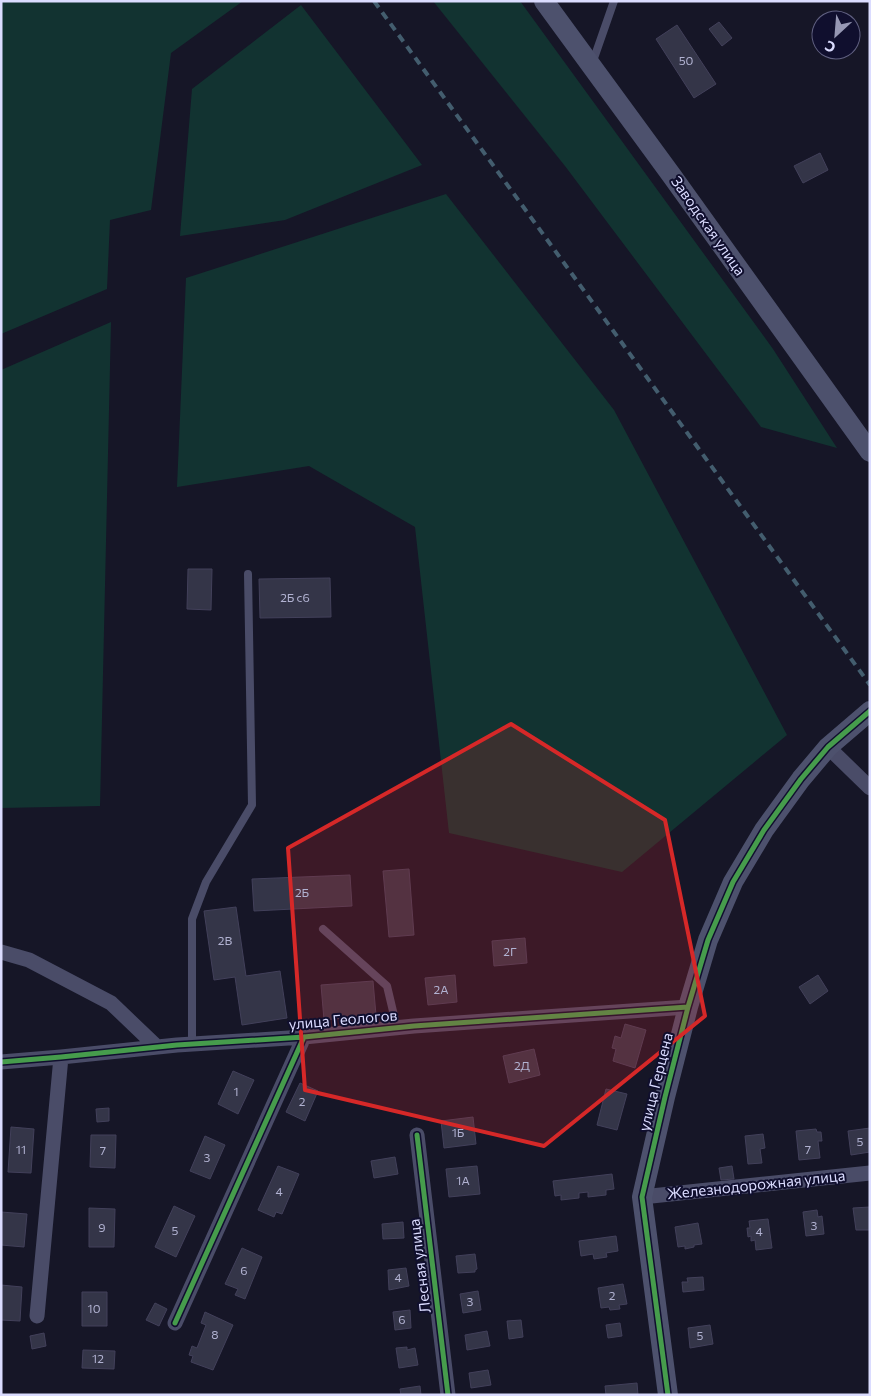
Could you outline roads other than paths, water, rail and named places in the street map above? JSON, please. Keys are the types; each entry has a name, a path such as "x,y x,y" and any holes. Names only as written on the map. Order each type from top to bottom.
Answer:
{"street":[{"name":"Заводская улица","path":"544,1 870,452"},
{"name":"улица Герцена","path":"668,1395 642,1197 688,1007 708,940 733,882 764,830 801,779 828,747 870,711"},
{"path":"828,747 870,788"},
{"path":"1,952 29,960 111,1003 157,1047"},
{"name":"улица Геологов","path":"3,1060 62,1057 192,1044 688,1007"},
{"path":"175,1323 304,1037"},
{"path":"37,1316 62,1057"},
{"name":"Лесная улица","path":"417,1135 448,1395"},
{"name":"Железнодорожная улица","path":"642,1197 870,1173"}],"lane":[{"path":"592,66 614,1"},
{"path":"192,1044 192,919 206,882 252,804 248,574"},
{"path":"323,929 387,986 397,1028"}],"railway":[{"path":"374,1 870,685"}]}
